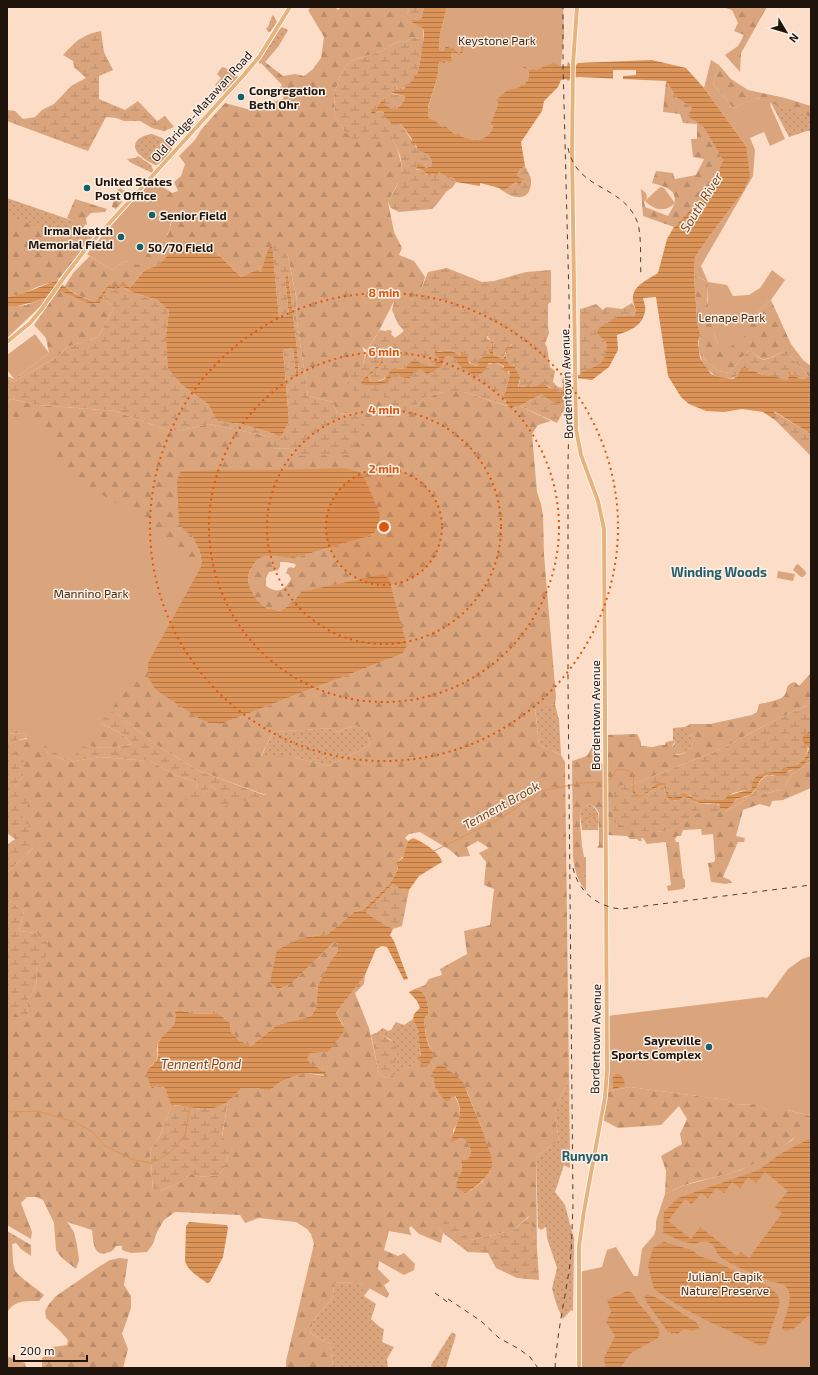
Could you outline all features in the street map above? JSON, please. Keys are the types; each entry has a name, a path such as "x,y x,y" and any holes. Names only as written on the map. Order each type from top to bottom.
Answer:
{"main road":[{"name":"Old Bridge-Matawan Road","path":"7,342 30,322 53,294 85,250 243,76 259,57 290,7"},
{"name":"Bordentown Avenue","path":"577,7 573,64 573,215 576,429 583,462 598,502 604,529 607,1076 605,1097 579,1246 580,1368"}],"green space":[{"path":"311,7 335,7 338,10 341,7 410,7 407,14 423,29 423,39 413,37 405,42 398,41 382,51 350,61 340,75 334,95 335,115 345,132 392,139 397,147 402,175 388,202 394,232 402,248 399,255 414,261 425,277 421,290 410,301 394,301 379,331 367,350 362,347 365,358 364,362 346,381 382,385 415,407 424,398 444,392 464,392 507,406 520,406 551,421 538,425 532,434 537,492 543,515 544,555 556,698 555,704 535,708 539,745 561,755 565,762 569,1078 554,1112 559,1140 536,1157 537,1248 529,1216 511,1232 471,1240 438,1227 443,1233 441,1243 419,1234 411,1226 409,1228 411,1235 389,1231 384,1250 398,1256 404,1253 415,1264 414,1270 404,1275 379,1261 378,1269 390,1281 384,1285 389,1294 387,1298 358,1282 334,1283 333,1297 313,1321 310,1333 330,1344 333,1368 286,1368 286,1361 314,1244 311,1234 307,1229 296,1222 259,1218 245,1223 240,1215 175,1212 164,1220 157,1232 153,1244 147,1252 131,1253 122,1250 122,1246 116,1246 111,1252 102,1254 96,1250 94,1246 92,1230 67,1222 74,1232 77,1245 79,1260 76,1269 62,1258 56,1250 54,1223 43,1200 36,1197 27,1197 21,1203 32,1232 31,1239 7,1225 7,1005 29,1019 27,1002 36,985 38,965 37,933 19,931 24,911 7,898 7,873 33,848 22,819 15,786 23,776 8,747 17,740 27,739 25,734 7,733 7,401 11,399 39,405 115,411 172,432 209,424 272,437 272,448 293,449 292,456 357,414 337,413 333,402 308,396 296,315 297,300 287,252 261,272 258,269 241,277 220,256 202,251 174,247 157,266 143,272 130,288 115,288 109,284 95,302 64,287 74,272 90,256 112,270 125,261 138,264 152,242 158,245 168,234 171,224 154,196 146,203 140,198 145,193 143,190 153,180 172,193 178,191 174,182 181,176 185,164 179,156 195,140 201,130 225,103 247,109 283,99 284,95 277,92 282,85 261,63 276,44 278,47 265,62 283,76 295,74 304,76 313,69 321,58 324,37 308,10","holes":["374,533 366,537 294,558 270,556 262,557 256,561 249,572 248,585 257,600 266,608 280,611 291,604 301,592 402,654 221,724 209,723 202,565 200,552 192,536","280,562 296,565 294,568 288,568 286,573 291,579 286,586 283,589 274,590 266,586 266,578 269,572 278,570 280,567","117,714 155,744 197,770 266,795 217,790 211,786 203,795 196,789 198,782 177,776 150,761 100,757 69,762 48,753 41,743 109,748 132,744 122,734 97,721","356,725 367,732 370,745 329,766 293,757 261,756 273,732 333,728 336,732","420,832 450,850 458,857 470,856 467,847 478,841 489,848 479,853 486,862 484,885 494,889 490,925 464,931 467,954 440,969 442,975 429,979 425,985 415,989 419,990 425,995 428,1007 428,1015 425,1017 425,1029 431,1050 422,1063 417,1060 412,1066 387,1078 379,1074 369,1028 355,993 364,984 365,975 336,1013 343,1025 328,1052 310,1053 306,1059 310,1064 323,1070 324,1076 307,1073 295,1076 280,1082 269,1091 256,1088 242,1088 228,1102 222,1137 227,1143 228,1155 225,1167 219,1175 197,1177 192,1174 181,1182 160,1191 153,1190 150,1150 160,1136 171,1106 165,1088 159,1085 156,1087 150,1067 154,1063 157,1056 157,1044 173,1026 175,1021 175,1011 180,1010 195,1014 218,1013 230,1023 231,1032 240,1041 251,1046 277,1025 311,1016 316,1008 318,985 330,962 338,951 338,944 334,942 292,983 301,938 328,934 354,912 363,910 391,882 397,871 399,860 405,854 407,849 408,841 405,838 409,834","443,1065 467,1091 484,1134 484,1142 491,1157 490,1171 482,1182 470,1191 457,1182 458,1176 462,1169 461,1161 467,1161 471,1151 467,1142 461,1138 453,1142 453,1130 458,1122 460,1109 454,1096 449,1096 441,1092 435,1085 432,1071"]},
{"path":"410,7 424,7 421,19 411,20 412,22 408,18 407,14"},
{"name":"Keystone Park","path":"447,7 563,7 564,32 561,66 531,70 521,65 527,69 529,73 528,80 516,89 506,91 498,101 490,125 493,126 492,130 488,135 480,140 471,140 455,135 448,128 443,128 429,118 428,115 428,108 438,75 439,62 444,63 446,61 453,60 451,57 452,51 459,54 454,48 446,46 443,51 439,50 440,34","holes":["462,46 464,46 461,54 459,54"]},
{"path":"722,7 767,7 741,53 740,72 725,55 738,46 744,35 734,31 738,23 732,10"},
{"path":"273,15 277,22 270,32 268,32 266,28 268,27"},
{"path":"282,27 288,30 287,32 278,47 276,45 260,64 259,61"},
{"path":"101,31 104,52 113,70 99,76 99,99 125,110 138,101 157,121 165,116 174,127 164,131 152,128 140,121 124,121 106,117 88,151 7,121 7,110 15,111 23,119 35,117 42,110 54,104 71,86 86,78 74,67 73,61 63,55 80,39 89,34"},
{"path":"413,37 423,39 423,47 417,75 414,76 408,86 402,88 402,90 397,90 396,86 394,91 391,93 405,96 402,103 392,112 382,100 377,107 377,110 372,110 375,113 380,111 385,113 390,121 401,124 418,150 429,155 432,160 432,166 426,168 417,166 417,170 422,170 427,175 439,172 448,178 452,177 456,182 432,209 399,212 391,208 388,202 397,186 401,171 400,156 392,139 355,141 345,132 335,115 334,95 340,75 350,61 382,51 398,41 405,42"},
{"path":"711,60 719,65 713,84 733,108 756,98 770,101 771,107 785,139 770,146 764,132 750,138 755,150 753,176 701,266 708,282 694,275 695,257 713,231 746,146 704,88"},
{"path":"719,65 731,79 748,90 785,98 811,106 811,117 757,98 733,108 713,84"},
{"path":"222,67 226,68 238,77 224,92 215,85 221,78 217,74"},
{"path":"666,81 677,98 692,108 689,116 703,125 723,160 711,187 674,227 643,216 641,189 646,193 647,198 644,202 645,207 668,216 674,204 674,195 669,189 652,183 656,171 673,173 675,179 696,175 704,159 693,157 691,139 697,139 697,124 683,123 680,114 663,112"},
{"path":"770,101 811,117 811,131 789,137"},
{"path":"152,134 166,141 172,149 165,159 157,165 150,163 142,157 138,153 135,146 138,140 144,136"},
{"path":"138,156 151,165 154,172 152,173 127,159"},
{"path":"525,166 531,180 528,193 525,196 517,197 503,191 516,182 518,184 517,174"},
{"path":"660,187 664,188 675,203 663,209 652,207 645,201"},
{"path":"120,188 125,191 120,199 122,202 116,209 112,207 115,193"},
{"path":"142,190 145,193 140,198 146,203 154,196 165,208 169,218 170,228 165,238 158,246 154,243 142,262 138,265 125,261 112,270 87,254"},
{"path":"7,198 85,225 83,228 95,234 86,245 7,217"},
{"path":"75,199 107,209 105,212 91,213 86,218 87,225 77,223 67,218"},
{"path":"7,217 86,245 58,280 22,294 7,297"},
{"path":"272,245 281,245 287,252 297,301 296,315 308,396 333,402 337,413 357,414 366,427 350,455 292,456 293,449 271,448 272,437 209,424 172,432 115,411 39,405 11,399 7,401 7,378 14,382 58,356 67,347 98,337 114,308 103,297 108,288 116,290 121,286 132,292 157,300 169,311 166,335 183,386 208,404 217,421 241,424 272,433 277,436 282,436 289,421 283,350 293,348 296,377 299,376 288,274 285,276 289,316 279,317"},
{"path":"447,268 482,282 494,281 526,272 551,270 551,302 548,304 549,333 545,344 547,347 550,367 555,371 553,382 558,387 562,388 562,392 557,392 547,386 530,387 534,380 527,386 518,388 520,380 515,367 517,365 512,366 506,360 507,351 511,349 512,344 506,351 502,359 493,354 494,344 488,336 488,333 487,338 491,341 492,348 487,348 490,354 482,359 479,366 471,364 464,352 461,352 460,356 452,351 437,352 435,348 439,358 433,366 412,362 406,366 408,369 396,368 379,381 370,382 368,377 383,363 384,355 373,351 376,355 381,355 381,362 361,382 384,383 392,375 403,371 420,369 427,373 432,373 445,357 451,356 472,374 474,381 474,373 484,366 497,363 505,368 510,374 505,394 508,406 464,392 444,392 424,398 415,407 395,415 384,400 382,386 378,397 366,406 346,381 364,362 367,350 380,330 392,331 391,334 395,338 404,331 398,324 392,310 394,301 410,301 421,290 428,272"},
{"name":"Lenape Park","path":"772,270 785,280 771,300 758,311 743,338 730,347 718,344 715,337 708,306 708,282 727,285 733,296 749,295 760,288"},
{"path":"694,275 708,282 707,300 715,337 718,344 742,338 758,311 771,300 791,344 803,360 811,366 811,379 792,358 782,352 768,359 762,359 754,354 750,349 729,373 718,371 704,358 697,321"},
{"path":"61,290 90,304 100,303 103,297 114,308 98,337 67,347 58,356 14,382 7,378 7,376 14,379 49,353 46,338 34,325 56,293"},
{"path":"46,298 42,305 7,338 7,306 26,305"},
{"path":"632,303 636,310 633,317 617,317 597,334 606,342 604,360 601,364 580,373 580,308 581,309 596,304 603,310 606,307 622,309"},
{"path":"35,334 49,353 14,379 7,370 7,355"},
{"path":"700,335 704,358 718,371 729,373 750,349 758,357 765,360 782,352 792,358 809,377 801,379 794,375 791,376 789,372 788,379 785,381 778,377 762,374 753,370 748,371 741,369 733,378 717,376 707,368 700,356"},
{"path":"539,394 561,403 564,401 565,408 557,423 520,406"},
{"path":"773,411 811,434 811,456 775,420"},
{"name":"Mannino Park","path":"7,415 31,421 55,442 55,466 119,505 151,533 202,565 148,663 69,762 7,720"},
{"path":"798,564 806,572 803,577 793,570"},
{"path":"778,571 795,574 793,581 777,578"},
{"path":"811,673 811,702 808,705 771,722 721,749 631,785 657,832 671,830 700,811 725,812 748,798 783,789 792,774 811,761 811,788 783,800 772,801 770,807 760,804 743,810 736,836 745,838 744,842 738,842 723,877 730,880 732,883 726,884 711,882 708,863 714,862 715,860 713,834 702,835 701,829 683,830 681,836 677,836 675,839 676,842 679,842 685,887 683,889 668,891 667,886 671,885 666,842 647,844 643,838 641,838 642,841 639,841 637,839 630,839 627,836 606,835 606,848 597,848 599,845 599,813 596,808 590,804 582,808 580,813 582,846 584,857 586,857 586,891 580,883 573,857 572,761 587,756 593,745 596,745 596,756 599,757 599,763 606,764 606,735 637,734 641,742 641,746 653,747 665,745 666,742 675,740 672,747 672,754 678,755 685,753 691,747 695,736 694,734 690,736 688,735 687,727 690,724 710,724 752,715 757,712 759,704 784,696 788,686 791,683 795,682 799,686"},
{"path":"811,702 811,731 806,733 808,751 805,758 797,764 786,767 780,772 766,773 753,784 751,789 733,793 724,800 698,800 689,795 679,795 673,798 667,791 665,784 661,783 642,795 636,794 632,789 632,791 637,795 642,797 662,785 664,786 665,793 675,801 683,796 697,803 716,803 720,806 731,806 737,799 753,793 766,776 788,772 799,767 811,756 811,761 792,774 783,789 748,798 725,812 700,812 671,830 657,832 632,830 613,822 614,792 626,781 631,785 721,749 771,722 808,705"},
{"path":"94,703 117,714 155,744 197,770 267,796 222,807 217,790 211,786 203,795 187,803 182,795 196,789 198,782 177,776 150,761 100,757 69,762 48,753 41,743 109,748 132,744 122,734 97,721"},
{"path":"555,704 559,720 561,755 539,745 535,707"},
{"path":"690,724 687,727 690,736 694,734 695,736 692,745 685,753 672,754 672,747 675,740 673,740 673,728 685,727"},
{"path":"356,725 367,732 370,745 329,766 293,757 261,757 273,732 333,728 336,732"},
{"path":"7,733 25,734 27,738 17,740 9,747 24,761 23,776 15,786 30,800 22,819 29,825 33,848 7,873 7,845 15,839 7,833"},
{"path":"676,743 682,743 682,753 677,753"},
{"path":"590,804 598,812 598,830 582,830 580,813 582,808"},
{"path":"393,884 400,889 409,890 402,926 393,929 366,912"},
{"path":"7,898 24,911 19,931 37,933 48,944 45,961 38,965 36,985 27,1002 29,1019 22,1020 7,1005"},
{"name":"Sayreville Sports Complex","path":"811,956 811,1116 787,1110 767,1110 755,1104 734,1105 727,1100 630,1087 606,1092 607,1016 763,997 767,998 788,969 802,959"},
{"path":"413,1019 419,1033 421,1056 412,1066 391,1077 388,1074 390,1068 394,1064 393,1044 390,1039 376,1033 383,1028 388,1031 391,1030 396,1022 404,1025"},
{"path":"376,1033 391,1041 396,1048 397,1057 389,1074 391,1077 387,1078 379,1074 371,1035"},
{"path":"569,1078 570,1168 564,1165 555,1192 565,1205 574,1239 573,1311 571,1310 563,1319 552,1289 557,1268 547,1238 546,1227 541,1230 538,1227 536,1157 559,1140 554,1112"},
{"path":"630,1087 727,1100 734,1105 756,1104 767,1110 787,1110 811,1116 811,1129 802,1132 756,1163 729,1174 691,1183 665,1194 666,1171 661,1156 682,1144 680,1134 687,1119 679,1106 661,1125 618,1128 601,1119 606,1092"},
{"path":"228,1102 222,1136 233,1153 228,1155 225,1167 219,1175 197,1177 192,1174 181,1182 160,1191 156,1192 153,1190 150,1150 160,1136 171,1106 180,1105 203,1108"},
{"name":"Julian L. Capik Nature Preserve","path":"806,1129 811,1129 811,1368 579,1368 579,1272 602,1267 607,1250 616,1247 634,1276 638,1276 642,1249 654,1235 656,1221 665,1194 682,1186 741,1170 791,1141 799,1133"},
{"path":"530,1216 537,1248 539,1280 517,1278 496,1268 488,1253 468,1252 443,1233 438,1227 447,1220 471,1240 511,1232"},
{"path":"7,1231 31,1245 31,1256 21,1249 16,1243 12,1244 14,1267 20,1276 44,1295 39,1301 25,1301 17,1303 7,1313"},
{"path":"120,1258 128,1259 124,1285 131,1296 131,1308 122,1334 128,1349 123,1368 42,1368 42,1358 53,1347 67,1345 68,1340 46,1318 45,1311 49,1304 56,1296 100,1266 110,1260"},
{"path":"358,1282 370,1288 364,1296 376,1304 371,1319 384,1329 382,1342 394,1347 387,1359 388,1368 333,1368 330,1344 310,1333 313,1321 333,1297 334,1283"},
{"path":"452,1332 456,1335 446,1367 448,1368 432,1368 431,1365"},
{"path":"9,1357 25,1363 26,1368 7,1368 7,1358"}],"water":[{"name":"South River","path":"424,7 447,7 440,34 439,50 443,51 446,46 454,48 459,54 462,46 464,45 463,52 459,55 452,52 451,57 453,60 450,62 446,61 445,63 439,62 438,75 428,107 429,118 437,122 443,128 444,126 448,128 455,135 458,133 462,137 468,139 481,139 488,135 493,126 490,125 498,104 498,101 496,101 506,91 520,87 521,84 523,85 528,80 529,73 527,69 521,65 531,70 536,70 553,63 561,66 567,66 568,62 571,65 576,65 578,63 652,60 686,68 704,88 746,146 750,176 744,190 695,257 694,275 697,321 700,335 698,342 700,358 711,374 719,377 733,379 737,376 741,369 745,367 748,371 753,370 758,373 778,377 785,381 788,379 789,371 791,375 802,379 809,377 811,379 811,434 774,411 775,420 763,412 742,409 724,412 706,411 689,404 681,397 668,376 656,297 643,298 645,309 644,316 641,321 631,330 617,335 618,350 609,367 592,380 568,377 566,399 560,403 551,401 541,394 520,406 508,406 504,397 510,374 509,371 506,372 504,370 504,366 498,363 489,363 482,373 477,375 474,373 476,376 474,381 472,379 474,377 460,366 456,359 451,356 445,357 441,367 437,368 434,372 429,373 428,375 420,369 416,372 414,371 413,375 409,378 401,377 398,373 392,375 386,383 381,383 380,385 365,385 361,382 381,362 381,355 376,355 372,351 378,354 383,353 384,355 383,363 368,377 370,382 385,379 394,368 407,369 406,366 413,362 433,366 439,358 435,356 435,348 438,352 452,351 460,356 461,352 466,353 469,363 478,366 479,359 490,354 486,347 489,349 492,348 491,341 487,335 488,332 488,336 494,344 493,354 502,359 506,353 505,348 510,347 513,344 512,349 507,351 506,360 512,366 515,366 515,362 517,366 515,367 520,378 518,387 527,386 533,379 530,387 543,383 549,388 562,392 562,381 565,371 567,371 567,374 580,375 580,373 597,366 603,360 606,350 606,342 597,334 598,329 617,317 634,316 636,310 633,303 634,292 637,287 658,273 667,239 674,227 711,187 723,160 703,126 688,116 692,108 677,98 666,81 579,77 571,78 568,81 566,79 561,80 558,87 544,101 542,111 521,142 525,166 517,174 518,177 523,179 519,186 516,182 503,191 499,188 480,183 480,186 456,182 452,177 448,178 439,172 436,177 432,174 430,177 422,170 416,169 418,163 426,168 432,166 430,158 424,152 418,151 416,145 414,146 411,143 412,139 401,124 392,124 383,116 384,112 377,112 375,115 371,113 372,110 370,109 377,110 377,107 382,100 385,102 384,104 392,111 399,107 404,101 405,96 391,93 394,91 395,86 397,90 405,88 407,84 411,83 410,82 414,77 412,75 417,75 424,32 422,28 411,20 421,19"},
{"path":"190,241 202,251 220,256 241,277 258,269 261,272 268,250 272,245 279,317 289,316 285,276 288,274 299,376 296,377 293,348 283,350 289,421 282,436 277,436 272,433 241,424 217,421 208,404 183,386 168,368 166,335 169,311 157,300 132,292 122,286 116,290 108,288 100,303 90,304 61,291 56,293 52,290 46,298 17,306 7,306 7,297 27,292 58,280 70,291 95,302 109,284 116,288 123,282 130,288 143,272 157,266 174,247"},
{"path":"345,468 360,472 363,475 380,514 379,523 374,533 366,537 294,558 270,556 262,557 256,561 249,572 248,585 257,600 266,608 280,611 291,604 301,592 383,574 389,579 407,646 402,654 221,724 209,723 200,719 156,690 148,677 148,663 202,565 200,552 192,536 184,530 179,522 177,480 181,471"},
{"path":"811,731 811,754 803,765 797,770 791,770 781,776 768,775 764,777 750,795 736,799 731,806 726,809 720,808 719,804 700,803 689,798 687,799 686,797 676,800 670,799 665,793 664,786 662,785 642,797 636,796 632,791 633,788 636,794 642,795 658,783 665,783 667,791 673,798 684,793 698,800 724,800 729,794 751,789 754,779 760,774 780,772 783,768 796,765 803,761 809,748 802,740 803,736 807,732"},
{"name":"Tennent Pond","path":"413,838 434,851 442,862 419,876 409,890 400,889 393,884 366,912 393,929 390,935 394,941 408,979 404,980 387,947 382,946 376,949 365,975 336,1013 345,1030 328,1052 310,1053 307,1059 311,1064 326,1073 326,1075 307,1073 295,1076 280,1082 269,1091 256,1088 242,1088 228,1102 214,1108 194,1108 177,1105 171,1106 165,1088 159,1085 152,1088 150,1086 147,1072 157,1058 159,1042 174,1025 175,1011 180,1010 195,1014 218,1013 230,1023 231,1032 240,1041 251,1046 277,1025 311,1016 316,1008 318,985 330,962 338,951 338,944 334,942 292,983 278,989 270,982 277,950 301,938 328,934 354,912 363,910 391,882 397,871 398,867 396,863 403,858 408,841"},
{"path":"415,989 419,990 425,995 428,1007 428,1015 425,1017 425,1030 427,1041 433,1053 433,1057 427,1067 423,1066 422,1063 417,1060 421,1055 419,1033 413,1019 414,1014 420,1008 417,1001 409,992"},
{"path":"439,1065 443,1065 463,1082 484,1134 492,1161 492,1166 483,1180 474,1188 465,1193 456,1187 458,1176 462,1169 461,1161 467,1160 471,1151 467,1142 461,1138 451,1142 459,1119 460,1108 455,1096 451,1097 449,1101 445,1101 435,1087 432,1071"},
{"path":"616,1074 619,1074 624,1079 625,1086 613,1089 613,1077"},
{"path":"811,1138 811,1314 793,1329 786,1331 782,1329 782,1326 790,1299 788,1290 784,1285 770,1281 728,1262 720,1257 712,1244 707,1242 689,1243 663,1232 664,1212 678,1198 759,1170 780,1154","holes":["765,1172 788,1191 775,1207 782,1213 749,1258 741,1252 737,1256 700,1227 691,1239 668,1221 685,1199 692,1204 701,1193 708,1198 716,1188 724,1193 732,1182 740,1188 748,1177 756,1183"]},
{"path":"189,1222 227,1225 228,1228 223,1257 210,1282 207,1283 191,1271 185,1261 186,1226"},
{"path":"664,1242 692,1250 699,1256 714,1261 770,1287 774,1291 778,1296 779,1306 766,1344 761,1346 706,1320 680,1306 654,1289 648,1266 653,1248"},
{"path":"627,1291 632,1293 638,1303 659,1329 658,1338 631,1353 620,1368 605,1368 604,1358 615,1336 606,1322 611,1312 607,1300"},
{"path":"648,1294 663,1301 697,1323 700,1330 697,1329 692,1331 685,1329 677,1334 673,1332 673,1334 671,1334 671,1332 668,1332 647,1303 644,1296"}],"pier":[{"path":"613,70 636,70 636,75 623,76 623,79 613,79"}],"waterway":[{"name":"Tennent Brook","path":"607,781 611,779 616,770 626,770 632,773 634,779 633,789"},
{"name":"Tennent Brook","path":"434,851 503,817 527,800 532,800 540,791 582,783 604,782"},
{"path":"584,820 597,813"},
{"path":"595,814 594,817 596,822"},
{"name":"Tennent Brook","path":"7,1109 10,1112 37,1111 75,1122 93,1132 105,1146 134,1160 151,1163 170,1153 185,1135 190,1106"}],"railway":[{"path":"555,1368 559,1329 570,1264 573,1206 568,681 568,462 570,374 563,7"},
{"path":"568,148 573,162 580,172 621,200 630,209 637,221 639,226 641,276"},
{"path":"573,868 579,884 584,891 604,905 621,909 811,885"},
{"path":"435,1293 450,1304"},
{"path":"448,1299 481,1321 499,1338 530,1357 538,1368"}],"place":[{"name":"Congregation Beth Ohr","path":"241,97"},
{"name":"United States Post Office","path":"87,188"},
{"name":"Senior Field","path":"152,215"},
{"name":"Irma Neatch Memorial Field","path":"121,237"},
{"name":"50/70 Field","path":"140,247"},
{"name":"Sayreville Sports Complex","path":"709,1047"}],"district":[{"name":"Winding Woods","path":"719,572"},
{"name":"Runyon","path":"585,1156"}]}
